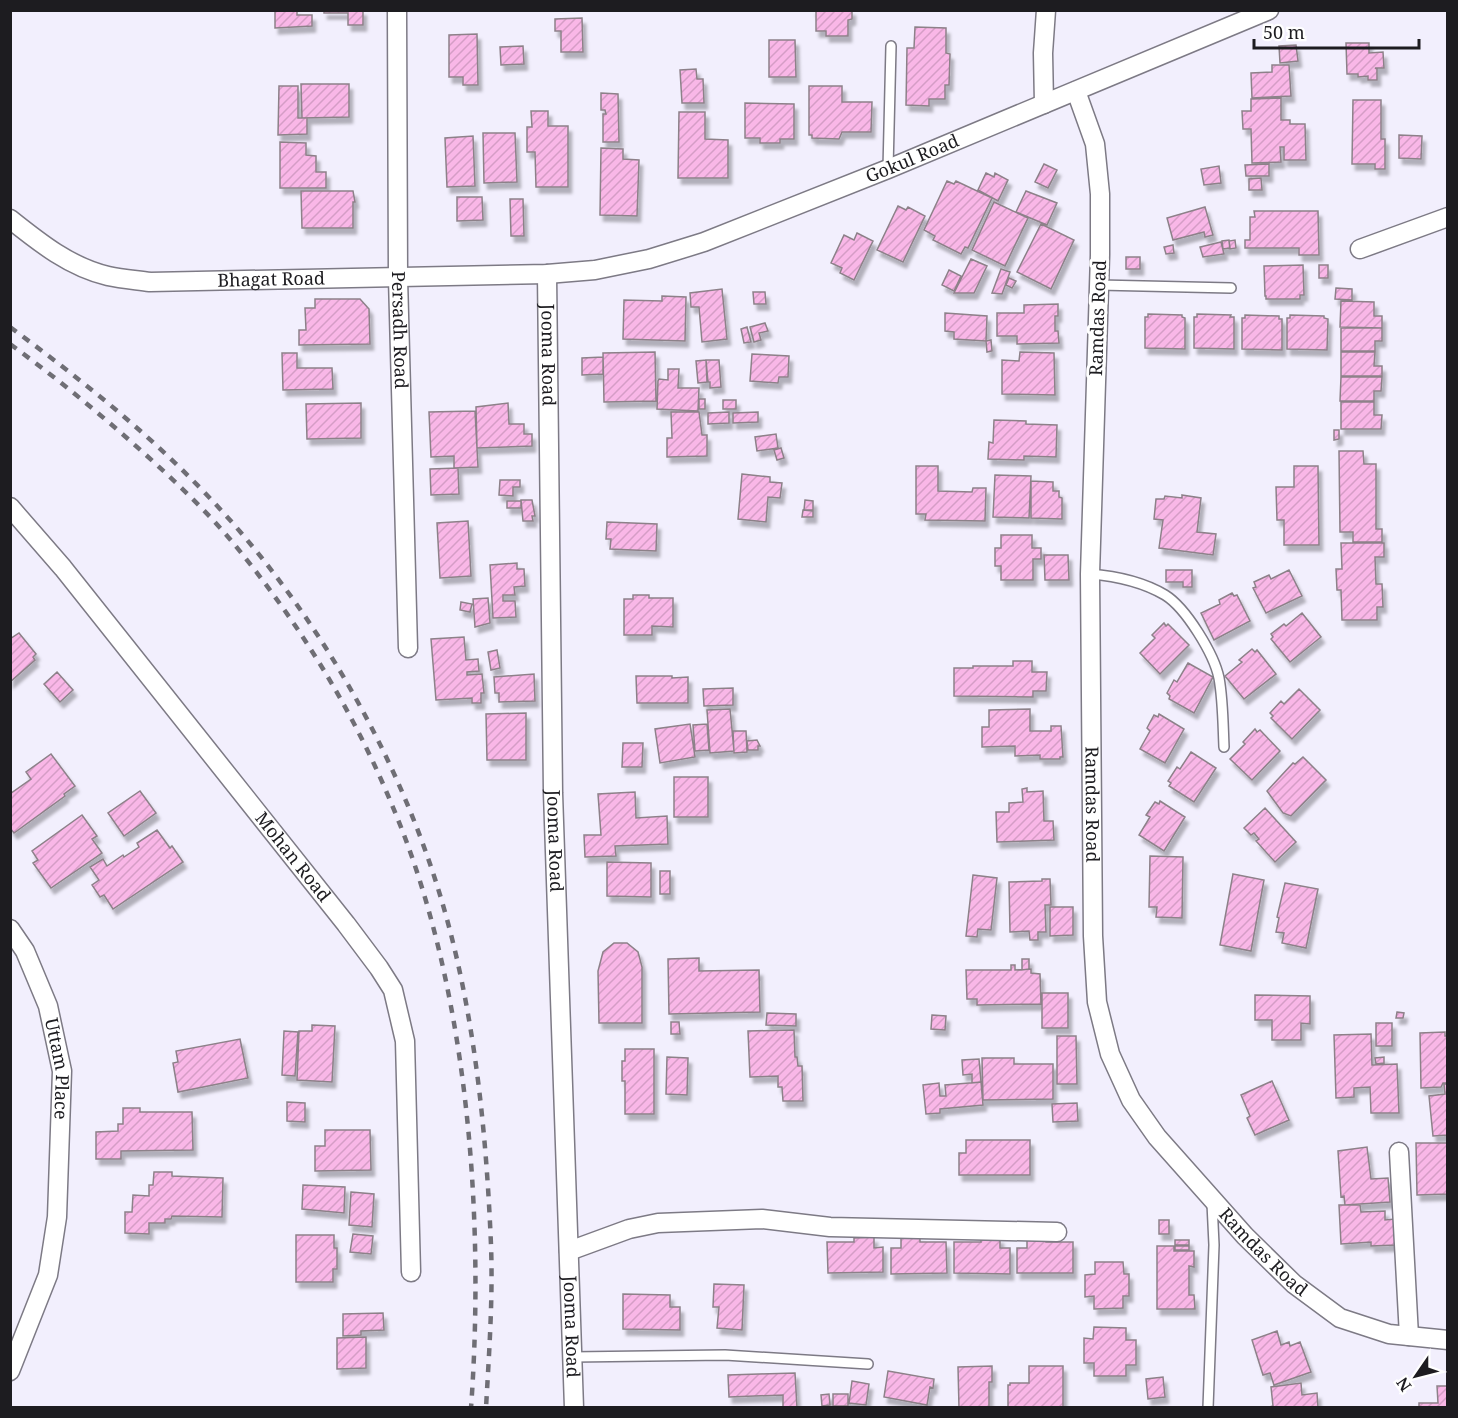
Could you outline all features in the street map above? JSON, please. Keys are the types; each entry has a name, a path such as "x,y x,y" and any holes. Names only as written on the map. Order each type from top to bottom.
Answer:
{"street":[{"name":"Persadh Road","path":"397,10 398,278 408,648"},
{"path":"1044,104 1043,53 1046,10"},
{"name":"Gokul Road","path":"548,274 595,270 649,259 704,242 888,169 1269,10"},
{"name":"Ramdas Road","path":"1077,91 1095,144 1100,194 1090,574 1093,936 1097,1002 1110,1054 1131,1100 1157,1137 1245,1236 1294,1284 1340,1317 1389,1334 1448,1340"},
{"path":"1360,249 1448,217"},
{"name":"Bhagat Road","path":"10,219 40,243 75,265 107,276 150,282 548,274"},
{"name":"Jooma Road","path":"548,274 553,793 574,1407"},
{"name":"Mohan Road","path":"10,507 63,568 346,924 393,990 405,1041 411,1272"},
{"name":"Uttam Place","path":"10,929 25,951 48,1006 62,1071 57,1217 48,1275 10,1371"},
{"path":"1399,1152 1409,1336"},
{"path":"569,1251 628,1229 658,1223 751,1219 830,1227 1057,1232"}],"lane":[{"path":"888,169 891,46"},
{"path":"1099,285 1231,288"},
{"path":"1090,574 1120,579 1166,596 1188,618 1207,646 1219,677 1224,747"},
{"path":"1208,1407 1214,1245 1212,1199"},
{"path":"572,1358 725,1355 868,1364"}],"building":[{"path":"275,10 297,10 297,15 312,15 312,26 275,28"},
{"path":"324,10 363,10 363,25 348,25 348,13 324,13"},
{"path":"813,10 852,10 852,19 848,20 848,36 826,36 826,31 816,31 816,12"},
{"path":"582,18 583,52 561,52 561,31 555,31 555,19"},
{"path":"915,27 946,28 946,53 950,54 949,85 945,85 945,99 929,99 929,106 906,105 907,48 914,48"},
{"path":"477,34 478,85 463,85 463,77 449,77 449,35"},
{"path":"769,40 795,40 796,77 769,77"},
{"path":"1346,43 1369,43 1369,53 1383,52 1384,68 1375,68 1377,69 1377,80 1368,80 1368,76 1358,77 1358,74 1347,74"},
{"path":"1296,45 1298,61 1280,63 1279,46"},
{"path":"523,46 524,64 501,65 500,47"},
{"path":"1272,65 1289,65 1291,96 1252,98 1251,73 1272,72"},
{"path":"696,69 697,79 703,79 704,103 682,103 680,70"},
{"path":"301,84 349,84 349,117 302,118"},
{"path":"279,86 298,86 298,118 307,118 307,134 278,135"},
{"path":"809,86 842,86 842,102 872,102 871,132 842,132 839,139 812,138 812,135 809,135"},
{"path":"601,93 618,94 619,142 603,142 603,114 606,114 605,110 601,110"},
{"path":"1281,98 1281,120 1290,120 1290,124 1305,124 1306,160 1284,160 1284,147 1280,147 1281,162 1252,163 1251,129 1243,129 1242,111 1251,111 1251,99"},
{"path":"1353,100 1381,100 1381,139 1385,139 1385,169 1375,169 1375,164 1352,164"},
{"path":"745,103 794,104 794,139 780,139 780,143 760,143 760,138 745,138"},
{"path":"531,111 548,111 548,126 568,126 568,187 536,187 535,152 527,152 527,127 532,127"},
{"path":"679,112 705,112 705,139 728,140 728,178 678,178"},
{"path":"483,133 515,133 517,182 484,183"},
{"path":"1399,135 1422,136 1421,159 1399,158"},
{"path":"473,136 475,186 447,187 445,138"},
{"path":"280,142 306,143 306,155 316,156 316,172 326,172 326,188 280,188"},
{"path":"601,148 623,149 623,159 639,160 637,216 600,215"},
{"path":"1044,164 1057,170 1048,188 1035,182"},
{"path":"1269,164 1269,176 1246,176 1245,165"},
{"path":"1219,166 1221,183 1204,185 1201,169"},
{"path":"986,173 994,177 995,173 1008,180 998,201 978,190"},
{"path":"1261,178 1262,190 1249,190 1249,179"},
{"path":"947,181 954,184 956,181 992,198 968,248 965,247 961,254 933,240 935,236 924,230"},
{"path":"301,191 353,191 355,202 353,202 353,228 302,228"},
{"path":"1026,191 1057,203 1047,225 1016,212"},
{"path":"457,197 482,197 483,220 457,221"},
{"path":"510,199 523,199 524,236 511,236"},
{"path":"994,202 1028,218 1005,266 972,250"},
{"path":"898,206 906,210 908,207 925,216 903,262 877,250"},
{"path":"1205,207 1213,235 1205,237 1204,232 1173,240 1167,218"},
{"path":"1254,211 1318,211 1319,255 1299,255 1299,248 1245,248 1245,240 1250,240 1250,217 1255,217"},
{"path":"1041,224 1074,240 1051,289 1017,272"},
{"path":"857,233 873,241 854,280 840,273 842,268 831,263 844,235 854,240"},
{"path":"1229,240 1230,248 1223,249 1222,241"},
{"path":"1235,240 1236,248 1230,249 1229,241"},
{"path":"1221,242 1224,254 1203,257 1200,247"},
{"path":"1173,245 1174,253 1166,254 1164,247"},
{"path":"1126,257 1140,257 1140,269 1126,269"},
{"path":"971,259 987,266 974,293 954,293"},
{"path":"1303,265 1304,295 1300,295 1300,299 1266,299 1264,266"},
{"path":"1319,265 1328,265 1328,278 1319,278"},
{"path":"1001,269 1010,272 1002,294 992,293"},
{"path":"949,270 961,276 954,291 942,285"},
{"path":"1009,278 1016,281 1012,288 1006,285"},
{"path":"1336,288 1352,289 1352,300 1335,299"},
{"path":"722,289 727,339 702,342 699,307 691,307 690,293"},
{"path":"753,292 765,292 766,304 754,304"},
{"path":"662,296 686,297 685,341 623,339 624,300 662,301"},
{"path":"315,299 360,299 369,309 370,344 299,345 299,330 306,330 305,308 315,308"},
{"path":"1341,301 1374,302 1374,316 1382,316 1382,328 1340,327"},
{"path":"1058,304 1055,331 1058,331 1059,343 1017,344 1017,336 997,336 997,313 1024,313 1024,305"},
{"path":"945,313 987,316 986,341 954,339 954,332 945,331"},
{"path":"1148,314 1182,315 1185,318 1185,349 1145,348 1145,317 1148,317"},
{"path":"1197,314 1234,317 1234,349 1194,348 1194,317 1197,317"},
{"path":"1245,315 1279,316 1279,319 1282,319 1282,350 1242,349 1242,318 1245,318"},
{"path":"1290,315 1324,316 1328,319 1327,350 1287,349 1287,318 1290,318"},
{"path":"765,323 768,331 759,333 761,340 754,342 750,327"},
{"path":"747,327 751,342 744,343 741,329"},
{"path":"1341,328 1382,328 1382,341 1375,341 1375,351 1341,351"},
{"path":"991,340 992,351 987,352 986,341"},
{"path":"655,352 656,401 604,402 603,353"},
{"path":"1020,352 1054,353 1055,395 1002,394 1002,360 1019,361"},
{"path":"1341,352 1375,352 1374,366 1382,366 1382,376 1341,376"},
{"path":"282,353 297,353 297,368 332,368 333,389 283,390"},
{"path":"752,354 789,356 788,377 779,377 778,383 750,381"},
{"path":"603,357 603,374 582,375 582,358"},
{"path":"706,360 719,360 721,387 710,388"},
{"path":"706,360 707,382 698,383 696,361"},
{"path":"668,369 679,369 678,388 699,388 698,411 657,409 658,381 659,379 668,380"},
{"path":"1341,377 1382,377 1381,391 1374,391 1374,401 1340,401"},
{"path":"699,399 705,399 705,409 699,409"},
{"path":"723,400 736,400 736,409 723,409"},
{"path":"1341,402 1374,402 1374,415 1382,415 1381,429 1341,429"},
{"path":"361,403 361,438 307,439 306,404"},
{"path":"508,403 509,424 524,424 524,434 532,434 532,446 477,448 476,407"},
{"path":"475,411 478,467 454,468 454,456 431,457 429,412"},
{"path":"671,412 699,412 702,435 707,435 707,456 667,457 667,438 672,438"},
{"path":"729,412 729,423 708,424 708,413"},
{"path":"758,412 758,422 733,423 733,413"},
{"path":"994,420 1057,425 1056,457 1024,456 1024,460 988,459 989,442 993,443"},
{"path":"1334,430 1339,430 1339,439 1334,440"},
{"path":"776,434 778,448 757,451 755,437"},
{"path":"781,448 784,458 777,460 774,450"},
{"path":"1339,451 1363,451 1364,464 1376,464 1376,529 1382,529 1382,542 1353,542 1353,532 1340,532"},
{"path":"916,466 938,466 938,491 972,492 973,488 986,488 985,521 925,520 926,514 916,514"},
{"path":"1294,466 1318,466 1319,545 1284,545 1284,520 1277,520 1276,487 1294,487"},
{"path":"458,468 459,494 431,495 430,469"},
{"path":"742,474 770,477 770,482 782,483 780,498 768,497 766,522 738,519"},
{"path":"995,475 1031,476 1029,518 993,517"},
{"path":"500,480 520,480 520,487 513,487 513,496 499,495"},
{"path":"1031,481 1053,482 1053,491 1059,491 1059,497 1062,498 1062,519 1031,518"},
{"path":"1182,495 1201,498 1197,532 1216,534 1213,555 1159,548 1163,520 1154,519 1156,499 1164,499 1165,496 1182,498"},
{"path":"521,500 532,500 535,516 532,516 533,521 523,521"},
{"path":"805,500 813,501 813,510 804,510"},
{"path":"507,501 521,501 521,508 507,508"},
{"path":"803,510 813,511 813,517 802,517"},
{"path":"468,521 471,576 440,578 437,523"},
{"path":"607,522 657,524 656,551 610,549 611,539 606,539"},
{"path":"1001,535 1032,535 1032,548 1041,548 1041,559 1033,559 1033,580 1001,580 1001,566 995,566 995,548 1001,548"},
{"path":"1341,543 1384,543 1384,557 1375,557 1376,584 1382,584 1383,607 1377,607 1377,620 1342,620 1341,590 1337,590 1336,569 1342,569"},
{"path":"1044,555 1068,555 1069,580 1045,580"},
{"path":"517,563 517,569 524,569 525,586 514,587 515,595 503,595 503,601 515,601 516,617 493,618 490,565"},
{"path":"1166,570 1192,570 1192,587 1183,587 1183,582 1166,582"},
{"path":"1289,570 1302,596 1266,613 1253,588 1256,587 1254,582 1269,575 1271,579"},
{"path":"1232,593 1234,596 1237,595 1250,621 1214,640 1201,613 1220,604 1219,600"},
{"path":"633,595 673,598 673,627 652,626 652,635 624,635 624,599 633,599"},
{"path":"488,598 490,623 475,627 473,599"},
{"path":"461,602 472,604 470,612 460,610"},
{"path":"1302,613 1321,637 1290,662 1271,639 1273,637 1271,634"},
{"path":"1164,623 1166,626 1168,624 1189,645 1160,674 1140,653 1155,638 1152,635"},
{"path":"19,633 36,654 33,657 35,660 10,682 10,639"},
{"path":"464,637 466,660 478,659 479,671 467,672 467,675 482,674 484,693 481,693 481,703 472,703 472,698 436,700 431,639"},
{"path":"1252,649 1255,652 1257,650 1276,674 1244,699 1225,676 1242,662 1239,660"},
{"path":"497,650 500,668 491,670 488,652"},
{"path":"1013,661 1032,661 1032,672 1047,672 1046,691 1033,691 1033,697 954,696 954,668 1013,666"},
{"path":"1188,663 1213,677 1194,713 1169,699 1170,696 1167,693 1174,680 1177,682"},
{"path":"57,672 73,690 60,702 44,684"},
{"path":"534,674 535,701 499,702 499,693 495,693 494,677"},
{"path":"636,676 688,677 688,703 637,703"},
{"path":"733,688 733,705 704,706 703,689"},
{"path":"1299,689 1320,710 1292,739 1271,718 1273,716 1270,713 1281,701 1284,704"},
{"path":"730,709 734,751 710,753 707,710"},
{"path":"1030,709 1030,731 1051,731 1051,726 1061,726 1063,757 1040,759 1040,755 1015,756 1015,746 982,747 982,727 989,727 989,710"},
{"path":"526,713 526,760 487,760 486,714"},
{"path":"1159,714 1184,729 1165,763 1140,749 1150,731 1147,728 1154,715 1158,717"},
{"path":"690,724 695,757 660,763 655,729"},
{"path":"707,724 709,750 695,751 693,725"},
{"path":"1255,729 1257,732 1260,730 1280,751 1252,780 1230,759 1245,744 1243,742"},
{"path":"733,731 746,731 747,752 734,753"},
{"path":"757,740 760,746 758,750 748,750 747,741"},
{"path":"623,743 643,743 642,767 622,767"},
{"path":"1191,752 1216,768 1194,802 1169,786 1171,783 1168,781 1177,767 1180,769"},
{"path":"51,754 75,786 64,794 65,796 14,833 10,828 10,794 31,779 26,772"},
{"path":"1303,757 1326,780 1291,816 1283,813 1267,791 1293,763 1295,764"},
{"path":"674,777 708,777 708,817 674,817"},
{"path":"1027,788 1027,792 1043,791 1044,821 1053,821 1054,840 997,842 996,812 1009,812 1009,803 1023,802 1022,789"},
{"path":"140,791 156,813 124,836 108,813"},
{"path":"635,792 636,818 667,816 668,844 615,846 616,856 585,857 584,835 601,835 598,794"},
{"path":"1160,801 1185,817 1164,851 1139,835 1150,817 1146,815 1155,802 1159,804"},
{"path":"1265,808 1296,842 1275,862 1256,841 1259,839 1254,833 1251,835 1244,828"},
{"path":"82,815 97,836 92,839 102,853 51,888 33,863 38,860 32,851"},
{"path":"157,830 183,862 113,909 104,895 100,897 92,885 99,880 90,867 103,859 107,866 123,855 124,857 139,847 137,843"},
{"path":"1150,856 1183,857 1182,918 1156,917 1157,907 1149,907"},
{"path":"607,862 651,863 651,897 607,896"},
{"path":"660,871 670,871 670,894 660,894"},
{"path":"1233,874 1264,880 1251,951 1220,945"},
{"path":"973,875 997,878 991,930 978,929 977,937 966,936"},
{"path":"1042,879 1050,879 1051,905 1045,905 1046,932 1038,932 1038,940 1030,940 1029,931 1010,932 1009,882 1042,881"},
{"path":"1285,883 1318,889 1306,948 1282,943 1284,933 1276,932"},
{"path":"1050,907 1073,907 1073,935 1050,936"},
{"path":"614,943 627,943 638,952 642,967 642,1023 599,1023 598,971 603,952"},
{"path":"699,958 699,971 759,970 760,1012 669,1014 668,959"},
{"path":"1022,959 1029,959 1029,969 1022,970"},
{"path":"1011,965 1015,965 1015,970 1031,969 1031,973 1040,974 1041,1004 977,1005 977,999 967,999 966,970 1011,970"},
{"path":"1042,993 1068,993 1068,1028 1042,1028"},
{"path":"1255,995 1310,996 1310,1024 1301,1023 1301,1040 1272,1040 1272,1020 1255,1020"},
{"path":"1397,1012 1404,1013 1403,1018 1396,1018"},
{"path":"767,1013 796,1014 796,1026 766,1025"},
{"path":"932,1015 946,1016 945,1030 931,1029"},
{"path":"671,1022 679,1022 680,1034 671,1034"},
{"path":"1376,1023 1392,1023 1392,1046 1376,1046"},
{"path":"312,1025 335,1026 332,1082 297,1080 299,1031 312,1031"},
{"path":"794,1030 795,1057 797,1057 798,1066 802,1066 803,1101 783,1101 782,1087 778,1087 778,1076 750,1077 748,1031"},
{"path":"284,1031 298,1032 295,1076 282,1075"},
{"path":"1445,1032 1445,1036 1448,1036 1448,1083 1443,1083 1441,1087 1421,1088 1420,1033"},
{"path":"1371,1034 1372,1065 1397,1064 1399,1113 1371,1113 1370,1087 1354,1088 1354,1097 1336,1098 1334,1035"},
{"path":"1057,1036 1076,1036 1077,1084 1057,1084"},
{"path":"240,1039 248,1078 178,1092 173,1063 178,1062 176,1051"},
{"path":"625,1049 654,1049 654,1114 625,1114 625,1081 622,1081 622,1061 625,1061"},
{"path":"667,1057 688,1058 687,1095 666,1094"},
{"path":"1384,1057 1384,1063 1376,1064 1375,1058"},
{"path":"982,1058 1014,1058 1014,1064 1053,1064 1053,1099 983,1100"},
{"path":"979,1059 981,1082 972,1083 972,1074 963,1075 962,1060"},
{"path":"1272,1081 1289,1120 1255,1135 1247,1118 1250,1116 1241,1095"},
{"path":"981,1082 983,1105 940,1109 940,1113 926,1114 923,1085 939,1083 940,1096 946,1096 945,1085"},
{"path":"1444,1084 1448,1084 1448,1135 1433,1136 1429,1096 1445,1094"},
{"path":"287,1102 305,1103 305,1122 287,1121"},
{"path":"1077,1103 1078,1121 1053,1122 1052,1104"},
{"path":"123,1108 140,1108 140,1112 192,1112 193,1150 121,1151 121,1159 96,1159 96,1132 118,1131 118,1124 123,1124"},
{"path":"325,1130 370,1130 371,1170 315,1171 315,1146 325,1146"},
{"path":"966,1140 1030,1140 1030,1175 959,1175 959,1153 966,1153"},
{"path":"1416,1143 1448,1143 1448,1194 1417,1195"},
{"path":"1367,1147 1371,1179 1388,1178 1390,1202 1345,1205 1344,1196 1341,1197 1338,1151"},
{"path":"154,1172 172,1172 172,1176 223,1178 222,1217 172,1216 171,1219 165,1219 165,1223 149,1223 149,1234 125,1233 125,1212 132,1212 133,1195 149,1196 149,1185 153,1185"},
{"path":"303,1185 345,1187 344,1213 302,1209"},
{"path":"351,1192 374,1194 372,1227 349,1225"},
{"path":"1339,1205 1360,1205 1361,1212 1385,1211 1385,1220 1395,1219 1396,1245 1371,1246 1371,1242 1341,1244"},
{"path":"1159,1220 1169,1220 1169,1234 1159,1234"},
{"path":"353,1234 373,1236 371,1254 350,1252"},
{"path":"296,1235 334,1235 334,1248 337,1248 337,1269 333,1269 333,1282 296,1282"},
{"path":"874,1237 874,1248 883,1247 883,1272 828,1273 827,1242 854,1242 854,1238"},
{"path":"901,1237 920,1237 920,1242 946,1242 947,1273 891,1274 891,1248 901,1248"},
{"path":"981,1238 1000,1238 1000,1248 1010,1248 1010,1274 954,1273 954,1242 981,1242"},
{"path":"1027,1238 1046,1238 1046,1242 1073,1242 1073,1273 1017,1273 1017,1248 1027,1248"},
{"path":"1175,1240 1189,1240 1189,1245 1175,1245"},
{"path":"1157,1246 1174,1246 1174,1251 1194,1251 1194,1267 1189,1266 1189,1295 1194,1295 1195,1309 1157,1309"},
{"path":"1175,1246 1189,1246 1189,1250 1175,1250"},
{"path":"1095,1262 1123,1262 1124,1274 1129,1274 1129,1296 1123,1296 1123,1308 1094,1309 1094,1296 1085,1297 1085,1275 1095,1274"},
{"path":"714,1284 744,1285 742,1330 717,1328 719,1307 713,1307"},
{"path":"623,1294 670,1295 670,1307 680,1307 680,1330 623,1329"},
{"path":"383,1313 384,1330 361,1331 361,1335 343,1336 343,1314"},
{"path":"1094,1327 1126,1328 1126,1340 1136,1340 1136,1365 1126,1365 1126,1376 1094,1376 1094,1363 1084,1363 1084,1338 1093,1339"},
{"path":"1277,1331 1281,1345 1289,1342 1290,1346 1300,1342 1311,1372 1274,1385 1270,1373 1263,1375 1252,1340"},
{"path":"366,1337 366,1368 337,1369 337,1338"},
{"path":"992,1366 992,1382 989,1382 989,1408 959,1408 958,1367"},
{"path":"1029,1366 1063,1366 1063,1408 1008,1408 1008,1385 1010,1383 1029,1383"},
{"path":"888,1371 934,1379 927,1405 884,1397"},
{"path":"795,1373 797,1408 783,1408 783,1395 729,1397 728,1375"},
{"path":"1163,1377 1165,1397 1148,1399 1146,1379"},
{"path":"852,1381 869,1384 866,1405 849,1403"},
{"path":"1301,1383 1302,1395 1317,1393 1318,1408 1266,1408 1273,1406 1271,1387"},
{"path":"1437,1386 1448,1386 1448,1408 1419,1408 1419,1403 1438,1403"},
{"path":"829,1394 830,1405 822,1406 821,1395"},
{"path":"833,1394 848,1394 848,1406 833,1406"}],"railway":[{"path":"10,327 136,427 183,470 243,535 278,579 342,675 395,777 417,829 449,926 460,971 476,1062 491,1245 491,1306 486,1408"},
{"path":"10,344 104,418 167,474 216,523 281,605 323,668 377,770 418,874 438,948 454,1024 465,1101 472,1180 475,1334 471,1408"}]}
